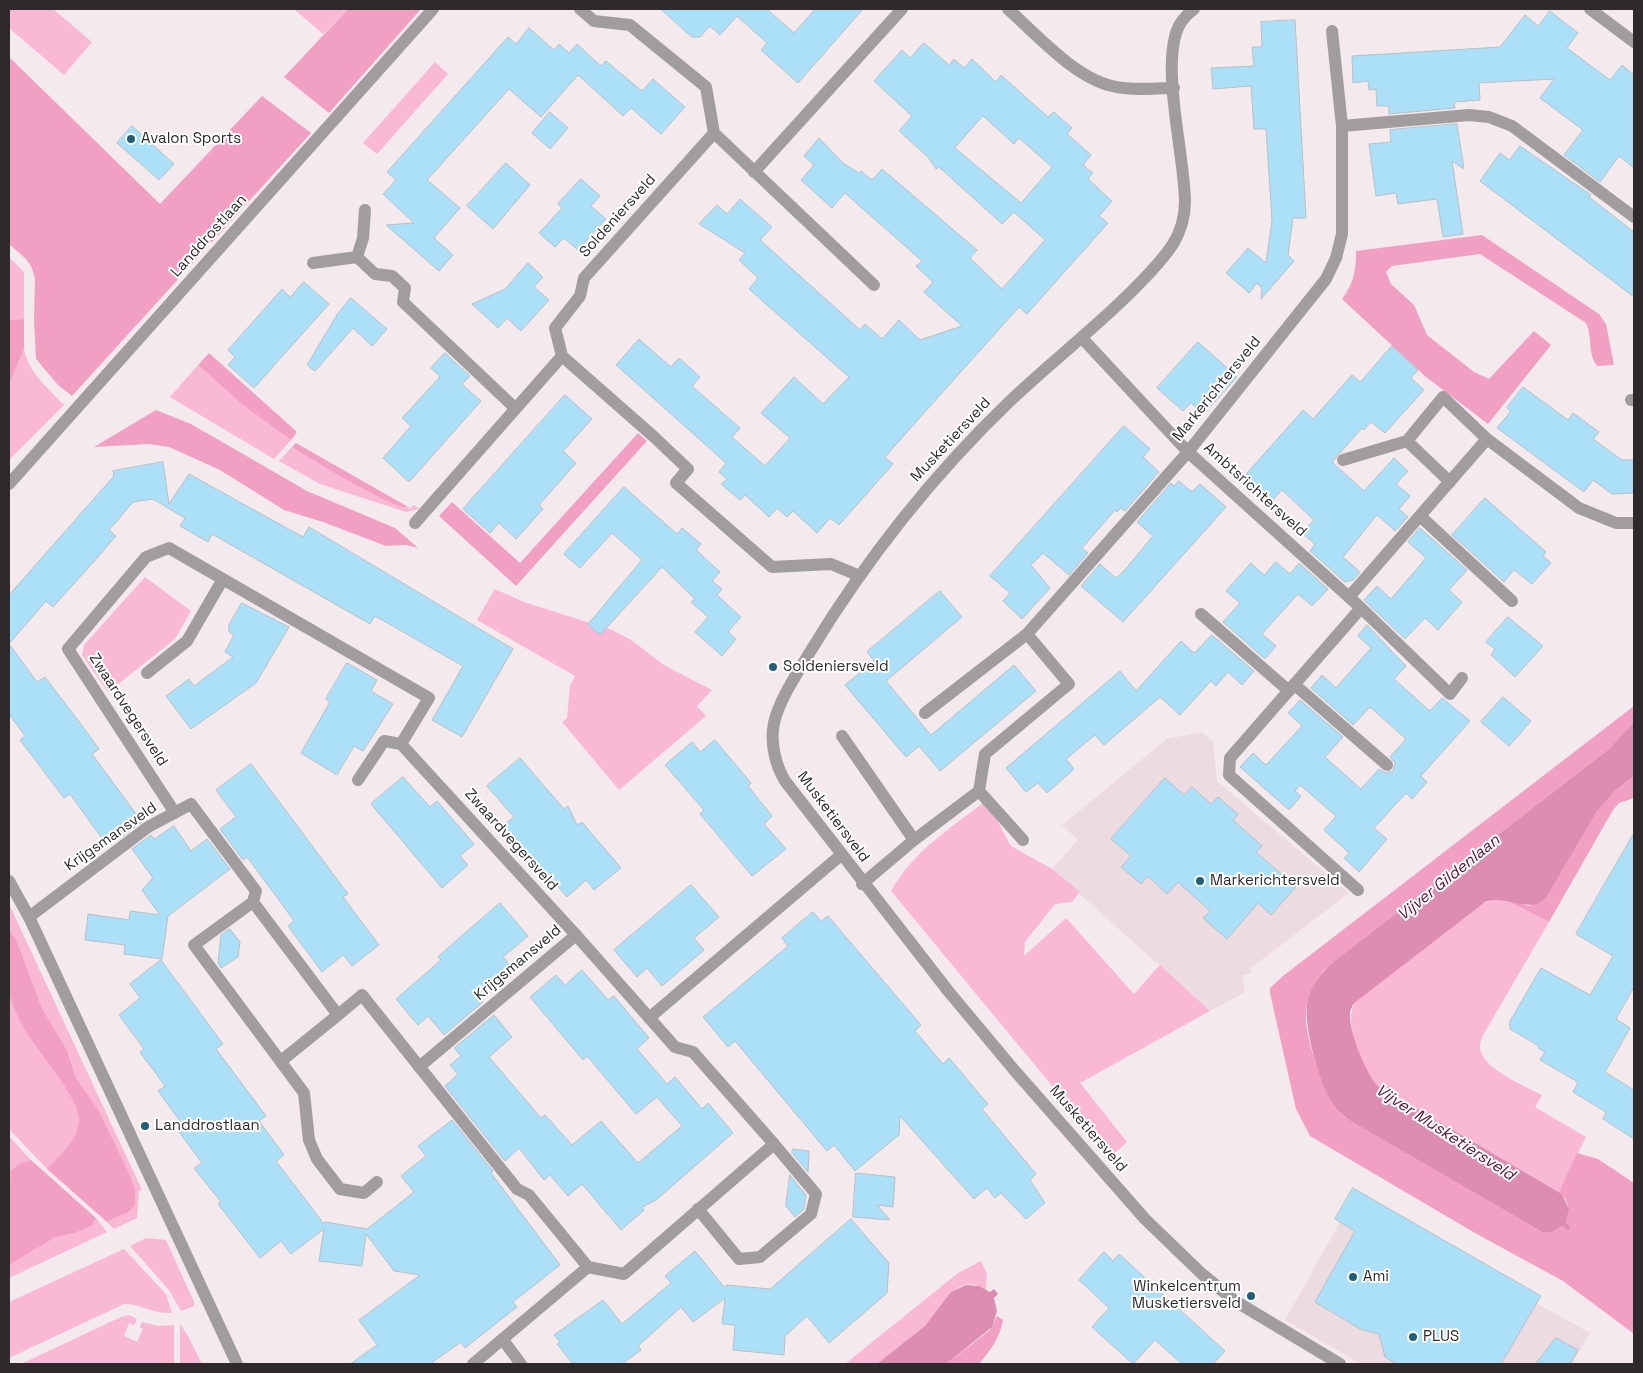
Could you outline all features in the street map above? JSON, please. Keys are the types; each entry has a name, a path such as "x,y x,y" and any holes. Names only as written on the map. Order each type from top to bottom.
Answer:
{"street":[{"name":"Landdrostlaan","path":"9,484 433,9"},
{"path":"580,9 594,21 630,25 706,87 714,133 874,285"},
{"path":"754,172 902,9"},
{"path":"1008,9 1068,62 1100,82 1119,87 1174,88"},
{"name":"Musketiersveld","path":"1194,9 1176,31 1173,52 1174,88 1185,192 1185,210 1173,244 1143,280 1082,338 1026,386 962,451 897,526 860,576 783,698 774,726 775,758 781,774 862,884 1015,1071 1164,1238 1235,1301 1340,1364"},
{"path":"1590,9 1634,42"},
{"name":"Markerichtersveld","path":"924,713 1027,634 1188,452 1326,279 1336,258 1342,234 1342,126 1332,32"},
{"path":"1342,126 1469,115 1489,117 1512,126 1634,217"},
{"name":"Soldeniersveld","path":"562,356 555,328 580,296 584,278 714,133"},
{"path":"357,256 363,238 365,210"},
{"path":"357,256 375,274 392,276 405,288 403,302 515,408"},
{"path":"313,263 357,256"},
{"name":"Ambtsrichtersveld","path":"1082,338 1188,452 1361,608 1450,694 1462,678"},
{"path":"415,523 562,356 688,469 676,483 772,567 831,564 860,576"},
{"path":"1343,460 1407,442 1443,397 1487,439 1579,508 1616,524 1634,523"},
{"path":"1349,597 1487,439"},
{"path":"1407,442 1450,482"},
{"path":"1420,516 1512,601"},
{"name":"Zwaardvegersveld","path":"175,813 68,649 146,556 169,548 429,698 402,744 576,935"},
{"path":"147,673 187,641 223,579"},
{"path":"1358,890 1228,775 1230,758 1361,608"},
{"path":"1201,614 1387,765"},
{"path":"862,884 914,840 979,791 985,754 1069,684 1027,634"},
{"path":"842,736 914,840"},
{"path":"358,780 384,741 402,744"},
{"path":"979,791 1023,840"},
{"name":"Krijgsmansveld","path":"29,917 148,828 191,804 256,891 254,902 338,1014"},
{"path":"649,1018 841,855"},
{"path":"9,880 29,917 237,1364"},
{"path":"254,902 194,945 304,1093 309,1140 317,1159 340,1189 364,1193 378,1182"},
{"name":"Krijgsmansveld","path":"419,1067 576,935 675,1047 693,1052 816,1194 812,1214 760,1257 740,1259 698,1210"},
{"path":"281,1061 362,995 517,1189 529,1195 588,1267 624,1274 774,1144"},
{"path":"473,1364 504,1340 588,1267"},
{"path":"504,1340 521,1364"}],"shaded area":[{"path":"9,9 53,9 92,42 64,75 9,28"},
{"path":"294,9 348,9 323,34"},
{"path":"348,9 421,9 329,113 284,77"},
{"path":"9,57 160,204 262,96 311,133 72,396 58,385 36,359 35,279 32,268 26,259 9,244"},
{"path":"435,62 448,74 377,154 363,143"},
{"path":"1482,235 1599,314 1606,324 1614,365 1597,366 1592,355 1586,323 1480,254 1392,266 1386,272 1391,284 1414,305 1427,335 1474,372 1489,379 1534,331 1551,345 1488,424 1426,377 1342,299 1354,276 1356,251"},
{"path":"9,257 24,272 24,319 9,320"},
{"path":"24,319 24,349 9,385 9,320"},
{"path":"24,349 34,372 64,405 9,460 9,385"},
{"path":"209,353 297,432 291,440 244,406 198,365"},
{"path":"198,365 244,406 291,440 274,459 170,397"},
{"path":"156,410 191,424 307,491 395,528 418,548 406,545 386,546 323,522 284,510 220,470 169,447 149,444 94,447"},
{"path":"638,433 647,441 516,586 439,516 452,502 520,563"},
{"path":"296,443 410,508 387,501 333,472 292,447"},
{"path":"292,447 366,490 409,509 414,505 419,509 406,512 320,484 279,461"},
{"path":"145,577 191,611 175,639 108,692 82,655 84,645"},
{"path":"495,589 524,602 612,630 631,640 664,665 712,690 697,706 706,716 619,790 562,722 567,718 570,686 575,676 477,620"},
{"path":"1634,706 1634,722 1609,749 1324,970 1317,979 1308,1001 1306,1024 1312,1053 1324,1083 1345,1117 1542,1232 1553,1232 1562,1226 1568,1231 1571,1227 1566,1222 1567,1202 1559,1192 1577,1153 1598,1159 1634,1183 1634,1334 1563,1281 1475,1233 1310,1136 1296,1109 1270,988 1283,976"},
{"name":"Markerichtersveld","path":"1202,732 1213,742 1217,781 1349,893 1251,968 1251,974 1242,975 1245,992 1210,1011 1052,869 1078,840 1062,825 1167,739"},
{"path":"1634,776 1634,798 1619,803 1613,810 1549,922 1504,899 1529,906 1546,898 1598,810 1615,791"},
{"path":"983,803 995,816 1011,846 1052,869 1080,892 1072,902 1055,904 1025,942 1024,956 1066,918 1134,994 1160,965 1210,1011 1080,1083 1127,1142 1111,1157 891,891 920,853 944,832"},
{"path":"1495,899 1504,899 1549,922 1484,1033 1480,1047 1482,1055 1495,1069 1542,1095 1535,1107 1586,1137 1559,1192 1378,1086 1366,1069 1352,1031 1352,1009 1357,1001 1481,904"},
{"path":"9,904 142,1190 139,1191 137,1218 114,1229 107,1222 129,1212 135,1205 135,1189 98,1109 76,1078 67,1050 42,1008 16,939 9,929"},
{"path":"9,929 16,939 42,1008 67,1050 76,1078 98,1109 135,1189 135,1205 129,1212 107,1222 47,1169 63,1152 76,1133 79,1119 78,1111 69,1093 30,1038 11,1001 7,978"},
{"path":"9,992 29,1036 63,1083 78,1111 79,1118 76,1133 63,1153 47,1169 9,1129"},
{"path":"9,1136 31,1160 25,1162 10,1180 9,1194"},
{"path":"31,1160 96,1218 93,1225 75,1233 56,1237 9,1265 9,1194 11,1171 19,1164"},
{"path":"1352,1201 1590,1333 1572,1364 1361,1364 1285,1320"},
{"path":"96,1218 107,1232 9,1278 9,1265 56,1237 75,1233 93,1225"},
{"path":"146,1238 166,1240 194,1302 194,1306 181,1311 169,1290 130,1246"},
{"path":"124,1249 166,1294 172,1313 158,1312 136,1305 124,1304 9,1358 9,1302"},
{"path":"981,1261 987,1274 986,1290 976,1285 960,1286 929,1322 887,1358 872,1365 845,1364 958,1273"},
{"path":"129,1315 137,1319 134,1325 129,1323 124,1336 137,1342 143,1329 140,1327 142,1322 158,1326 174,1325 174,1364 21,1364 121,1317"},
{"path":"997,1316 1003,1320 1000,1333 991,1349 979,1364 946,1364 990,1330"},
{"path":"180,1324 188,1336 202,1364 180,1364"}],"water":[{"path":"1634,722 1634,776 1615,791 1598,810 1546,898 1532,905 1501,900 1485,902 1357,1001 1350,1012 1352,1031 1359,1052 1368,1072 1378,1086 1562,1194 1569,1209 1566,1222 1571,1227 1568,1231 1562,1226 1553,1232 1542,1232 1351,1121 1339,1111 1325,1090 1312,1050 1307,1021 1308,999 1317,980 1331,964 1609,749"},
{"path":"966,1285 979,1286 990,1292 994,1289 998,1294 994,1298 997,1311 992,1327 946,1364 877,1364 925,1326 951,1292"}],"building":[{"path":"661,9 767,9 794,33 815,9 863,9 798,83 761,50 767,43 737,16 720,35 710,26 700,37 692,37"},
{"path":"1550,11 1578,33 1567,48 1610,80 1622,65 1634,75 1634,168 1619,156 1600,182 1564,155 1583,130 1540,98 1554,79 1479,83 1480,100 1454,102 1455,108 1389,114 1389,106 1377,106 1376,89 1369,90 1368,81 1353,83 1352,56 1500,47 1525,15 1538,26"},
{"path":"1295,20 1306,218 1293,218 1288,255 1294,261 1261,299 1262,288 1257,283 1249,293 1226,273 1248,248 1266,263 1272,220 1266,129 1254,129 1251,86 1213,89 1211,68 1254,66 1252,47 1262,47 1261,22"},
{"path":"529,28 554,50 559,44 569,53 577,44 601,66 606,61 642,91 653,79 685,107 661,134 631,108 623,116 578,75 541,117 509,89 427,180 460,208 434,238 453,255 439,271 386,225 414,223 383,194 396,180 387,172 508,37 516,44"},
{"path":"924,43 949,65 954,59 964,68 972,59 996,82 1001,75 1048,117 1054,112 1072,128 1067,134 1091,155 1083,165 1093,173 1088,179 1112,201 1099,216 1108,223 1027,314 1019,307 924,413 885,457 893,464 839,525 830,518 817,533 793,511 787,517 777,508 769,517 745,495 740,500 721,484 727,479 719,472 726,463 616,365 639,339 671,367 679,358 700,377 692,386 740,428 732,437 765,466 790,438 761,413 794,377 823,404 849,377 749,289 758,278 739,260 745,253 699,224 717,205 727,214 740,199 772,227 760,240 860,330 865,324 882,339 899,320 920,340 962,326 924,292 933,282 916,266 922,261 845,193 832,208 801,180 814,165 804,156 819,138 843,163 859,173 861,171 872,180 882,169 977,250 970,258 1002,289 1045,240 1014,212 1002,224 939,167 936,169 928,157 899,131 912,116 874,81 902,50 910,58","holes":["983,116 1014,144 1019,138 1052,167 1021,203 955,148"]},
{"path":"550,112 568,128 550,149 532,133"},
{"path":"1457,124 1464,169 1452,161 1463,234 1443,237 1437,199 1398,204 1396,193 1376,196 1369,144 1391,142 1390,130"},
{"path":"132,126 174,164 159,180 117,143"},
{"path":"1520,146 1591,195 1589,197 1634,232 1634,297 1480,181 1500,153 1509,160"},
{"path":"506,163 530,185 493,229 467,206"},
{"path":"581,179 600,196 591,206 606,219 578,250 564,238 555,247 539,233 562,208 558,204"},
{"path":"528,263 543,277 534,287 549,300 521,331 507,318 498,328 472,304 505,289"},
{"path":"304,282 329,304 254,388 228,365 235,357 228,350 282,289 290,297"},
{"path":"351,298 387,329 372,346 353,328 315,371 307,365 338,313"},
{"path":"1198,342 1237,377 1204,414 1191,403 1183,411 1157,388"},
{"path":"1392,346 1418,370 1411,378 1424,390 1385,433 1371,422 1364,430 1362,428 1332,462 1364,491 1394,458 1408,471 1396,484 1410,496 1399,509 1408,517 1395,531 1377,515 1343,557 1360,572 1353,580 1345,582 1310,551 1315,544 1302,533 1314,520 1282,490 1269,504 1241,480 1303,410 1313,419 1352,375 1360,382"},
{"path":"445,353 470,376 462,384 481,401 409,482 383,458 411,426 402,418 440,377 431,368"},
{"path":"1523,387 1568,420 1573,413 1599,432 1593,439 1622,460 1634,460 1634,493 1612,494 1593,480 1584,492 1497,428 1511,411 1507,408"},
{"path":"565,395 592,419 563,451 576,463 539,505 543,509 516,539 499,523 490,533 463,509"},
{"path":"1124,426 1150,449 1143,457 1159,472 1125,511 1121,508 1117,512 1115,510 1082,548 1088,553 1069,575 1043,553 1031,565 1050,588 1022,619 1003,601 1010,593 990,576"},
{"path":"163,462 169,504 189,474 303,537 309,527 513,649 462,737 432,720 463,666 375,616 370,624 212,534 208,542 180,526 185,518 153,499 133,502 109,530 116,536 97,558 53,607 46,601 9,644 9,595 114,476 113,471"},
{"path":"1179,481 1192,492 1200,484 1226,507 1123,622 1081,586 1100,564 1116,578 1124,571 1153,536 1137,522 1171,483 1174,486"},
{"path":"624,487 677,534 682,528 701,544 696,550 720,572 712,581 722,589 717,595 741,617 728,632 736,639 722,656 695,632 708,617 691,602 695,599 662,567 600,635 588,624 642,560 612,533 580,568 564,554"},
{"path":"1485,498 1546,552 1543,556 1551,563 1532,584 1514,570 1504,582 1452,535"},
{"path":"1420,528 1467,570 1449,590 1462,602 1438,630 1425,618 1405,639 1364,600 1377,586 1391,599 1426,558 1408,542"},
{"path":"1276,562 1290,574 1299,563 1328,589 1312,606 1298,594 1262,634 1276,646 1265,659 1223,622 1240,603 1226,591 1251,563 1264,575"},
{"path":"940,591 962,617 886,681 931,735 1014,665 1036,691 940,771 919,746 906,757 845,685 874,661 867,652"},
{"path":"242,603 289,627 256,683 191,729 166,696 189,679 194,686 233,657 225,652 234,635 229,632 229,625"},
{"path":"1508,617 1543,646 1515,677 1491,655 1495,649 1486,642"},
{"path":"1367,625 1406,666 1394,679 1430,711 1442,698 1470,721 1421,776 1427,782 1412,799 1406,793 1374,828 1387,839 1359,872 1344,858 1349,853 1324,830 1336,816 1300,785 1295,791 1301,796 1289,810 1240,767 1253,753 1266,765 1302,726 1288,713 1300,700 1343,737 1325,757 1361,789 1379,769 1386,773 1393,771 1395,763 1390,757 1406,739 1370,707 1353,725 1311,688 1322,675 1336,688 1371,648 1358,636"},
{"path":"1212,635 1254,671 1242,685 1228,672 1216,686 1211,681 1180,715 1160,697 1104,745 1095,735 1066,759 1074,769 1047,793 1038,783 1026,792 1006,768 1120,671 1136,691 1181,641 1194,653"},
{"path":"9,644 37,682 45,677 99,749 92,754 142,822 123,836 118,830 104,841 70,794 64,798 20,740 25,736 9,714"},
{"path":"347,663 377,680 371,691 393,704 363,751 354,746 337,775 301,753 330,702 326,699"},
{"path":"1503,697 1531,721 1509,746 1481,722"},
{"path":"715,740 751,783 748,786 772,816 764,824 786,849 752,876 700,814 704,810 665,765 692,742 700,752"},
{"path":"520,758 564,809 568,806 577,825 582,822 621,868 594,890 586,880 567,897 504,825 514,817 487,786"},
{"path":"251,764 348,894 343,897 379,945 352,966 343,955 322,972 288,926 294,921 247,857 243,860 220,829 236,817 216,790"},
{"path":"403,777 430,807 437,801 474,844 460,856 468,865 442,888 371,804"},
{"path":"1165,778 1184,795 1192,787 1211,804 1218,797 1238,814 1233,820 1262,846 1256,852 1296,887 1271,915 1258,903 1227,939 1203,918 1210,911 1178,882 1167,894 1148,876 1141,884 1121,867 1131,856 1111,839"},
{"path":"174,826 191,851 207,839 230,869 168,916 162,959 124,954 125,945 85,940 88,914 129,920 130,911 160,915 142,890 153,878 132,849 151,835 154,839"},
{"path":"1634,833 1634,987 1616,1019 1630,1028 1605,1072 1634,1090 1634,1139 1603,1119 1606,1112 1573,1092 1578,1082 1540,1060 1545,1052 1538,1048 1539,1046 1510,1029 1510,1021 1541,968 1590,995 1613,956 1576,934"},
{"path":"691,885 719,917 694,938 704,950 662,986 647,968 637,977 614,950"},
{"path":"500,903 528,936 503,957 516,972 481,1000 483,1002 444,1035 428,1016 418,1025 396,999 441,960 438,957"},
{"path":"813,912 821,921 828,916 921,1025 915,1031 943,1064 949,1058 988,1104 982,1109 1036,1174 1030,1180 1045,1203 1026,1219 1001,1193 995,1198 987,1188 974,1199 900,1116 899,1135 855,1171 834,1145 827,1151 735,1041 728,1047 703,1017 788,946 782,938"},
{"path":"230,929 240,942 238,957 221,968 218,963 221,935"},
{"path":"161,960 223,1044 216,1049 266,1116 259,1121 284,1155 276,1161 324,1224 325,1222 367,1229 414,1192 401,1176 426,1156 418,1146 452,1120 493,1171 491,1173 560,1265 513,1302 517,1307 465,1348 461,1342 430,1364 350,1364 377,1345 359,1320 420,1275 394,1271 366,1234 362,1266 319,1261 324,1229 291,1254 281,1241 260,1258 218,1204 221,1202 194,1168 202,1163 177,1129 183,1125 158,1091 165,1086 140,1052 144,1049 119,1015 140,998 130,984"},
{"path":"582,970 608,1000 614,996 649,1038 637,1049 667,1084 675,1077 702,1109 708,1103 733,1133 656,1200 642,1207 644,1210 621,1230 582,1184 568,1196 550,1175 544,1180 519,1148 505,1161 445,1086 458,1074 450,1065 461,1056 454,1048 494,1015 512,1037 489,1057 541,1118 545,1115 572,1145 601,1121 638,1163 682,1126 657,1097 636,1114 587,1056 583,1060 530,997 556,975 565,985"},
{"path":"793,1149 809,1151 808,1172 792,1153"},
{"path":"856,1173 895,1177 893,1207 877,1205 890,1220 853,1217"},
{"path":"790,1175 806,1195 804,1209 795,1217 786,1206"},
{"path":"1353,1188 1541,1296 1501,1364 1397,1364 1385,1357 1379,1334 1362,1330 1315,1302 1355,1231 1335,1219"},
{"path":"851,1219 889,1263 887,1293 829,1343 807,1316 785,1336 784,1355 733,1350 735,1325 722,1324 725,1298 693,1322 681,1307 638,1346 641,1350 622,1364 573,1364 557,1344 560,1342 554,1335 603,1300 622,1324 671,1283 665,1276 695,1251 726,1289 726,1285 770,1289"},
{"path":"1104,1252 1113,1261 1119,1254 1225,1351 1213,1364 1182,1364 1155,1340 1133,1364 1092,1327 1109,1308 1079,1280"},
{"path":"1556,1338 1578,1350 1570,1364 1536,1364"}],"place":[{"name":"Avalon Sports","path":"131,139"},
{"name":"Soldeniersveld","path":"773,667"},
{"name":"Markerichtersveld","path":"1200,881"},
{"name":"Landdrostlaan","path":"145,1126"},
{"name":"Ami","path":"1353,1277"},
{"name":"Winkelcentrum Musketiersveld","path":"1251,1296"},
{"name":"PLUS","path":"1413,1337"}],"water label":[{"name":"Vijver Gildenlaan","path":"1449,878"},
{"name":"Vijver Musketiersveld","path":"1445,1133"}]}
